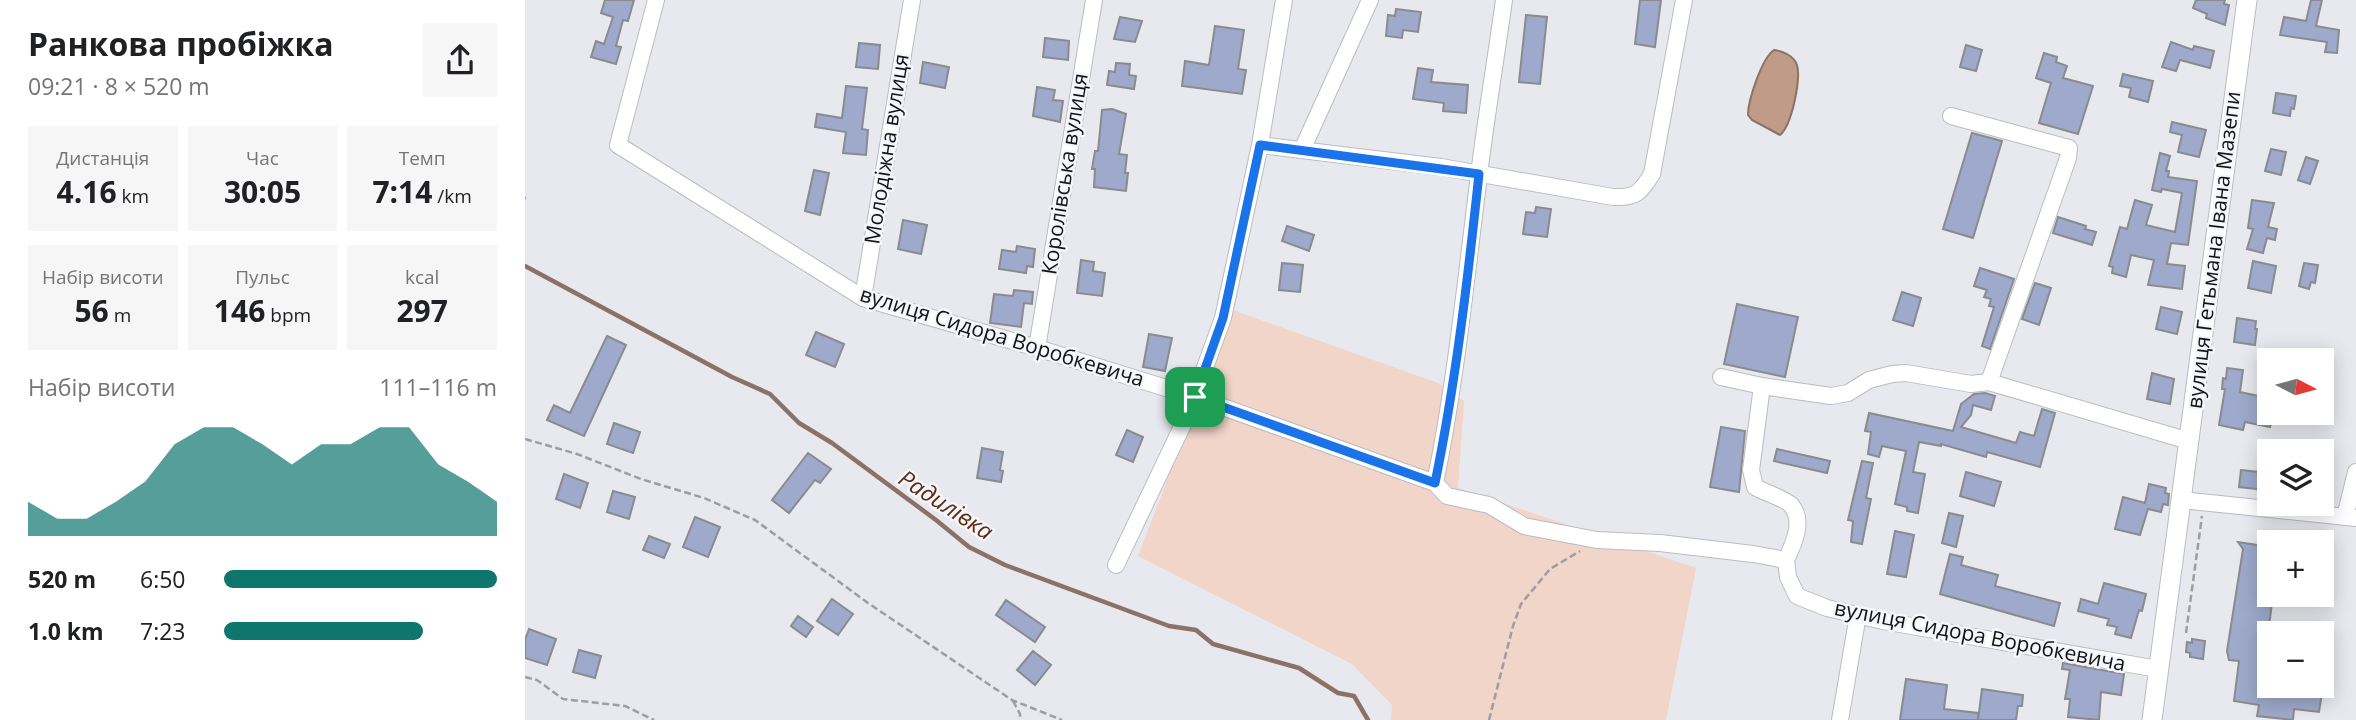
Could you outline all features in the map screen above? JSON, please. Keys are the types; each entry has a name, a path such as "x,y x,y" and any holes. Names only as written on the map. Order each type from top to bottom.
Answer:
{"main road":[{"name":"вулиця Гетьмана Івана Мазепи","path":"2155,719 2158,669 2247,0"}],"street":[{"name":"вулиця Сидора Воробкевича","path":"656,0 618,145 863,298 1195,397 1435,483 1447,496 1489,505 1524,526 1597,540 1674,544 1786,561 1788,576 1797,596 1818,605 1858,615 2158,669"},
{"name":"Молодіжна вулиця","path":"863,298 912,0"},
{"name":"Королівська вулиця","path":"1037,348 1094,0"},
{"path":"1116,565 1195,397 1223,318 1260,145 1283,0"},
{"path":"1302,150 1370,0"},
{"path":"1435,483 1461,331 1479,174 1504,0"},
{"path":"1260,145 1479,174 1628,198 1642,190 1652,174 1684,0"},
{"path":"1951,116 2069,148 2069,158 1989,382"},
{"path":"1721,377 1831,396 1848,393 1869,380 1892,374 1906,373 1971,384 1989,382 2189,441"},
{"path":"1762,386 1751,470 1755,487 1791,504 1797,517 1795,540 1786,561"},
{"path":"2181,500 2350,518 2356,472"},
{"path":"1840,720 1858,615"}],"path":[{"path":"525,439 704,498 755,520 868,603 1012,700 1062,720"},
{"path":"2186,633 2204,502"},
{"path":"1489,720 1521,604 1550,569 1597,540"},
{"path":"525,677 537,680 563,699 625,706 654,720"},
{"path":"1012,700 1020,714 1020,720"}],"shaded area":[{"path":"1774,50 1791,57 1796,62 1798,72 1792,112 1780,135 1752,120 1748,115 1757,80 1765,61"},
{"path":"1233,310 1438,383 1464,401 1458,488 1696,568 1666,720 1391,720 1392,705 1352,664 1138,556"}],"building":[{"path":"605,0 634,0 628,21 623,20 616,46 621,47 616,64 591,57 596,41 604,44 613,17 601,13"},
{"path":"1640,0 1661,0 1655,47 1635,44"},
{"path":"2196,0 2225,0 2224,4 2229,5 2225,25 2206,18 2207,14 2193,8"},
{"path":"2311,0 2322,0 2316,26 2339,30 2337,53 2325,52 2327,42 2280,35 2284,17 2306,21"},
{"path":"1396,9 1421,12 1418,32 1403,30 1402,38 1386,36 1388,15 1395,16"},
{"path":"1526,15 1547,17 1540,84 1519,82"},
{"path":"1120,17 1142,21 1135,42 1114,39"},
{"path":"1215,26 1244,30 1238,69 1246,70 1242,94 1182,86 1185,61 1209,65"},
{"path":"1045,38 1069,41 1068,60 1043,57"},
{"path":"2171,42 2193,50 2194,46 2214,51 2210,68 2180,60 2176,71 2162,67"},
{"path":"859,43 880,45 878,69 856,67"},
{"path":"1966,45 1982,50 1976,71 1960,67"},
{"path":"2044,53 2057,57 2056,62 2067,66 2063,78 2093,86 2078,134 2039,123 2051,83 2036,78"},
{"path":"923,62 949,67 945,88 920,83"},
{"path":"1116,63 1130,64 1129,75 1136,76 1134,89 1107,85 1109,71 1115,72"},
{"path":"1418,68 1433,70 1431,82 1468,85 1466,113 1443,111 1444,103 1413,99"},
{"path":"2123,74 2153,81 2148,102 2129,97 2131,88 2120,86"},
{"path":"846,86 867,88 862,129 868,130 866,155 843,153 846,132 815,127 817,114 842,118"},
{"path":"1037,87 1055,90 1053,100 1063,101 1060,122 1033,116"},
{"path":"2276,93 2296,96 2290,116 2273,113"},
{"path":"1112,109 1126,114 1119,154 1127,155 1126,191 1094,187 1095,169 1092,169 1095,151 1098,151 1102,110"},
{"path":"2172,122 2206,130 2199,157 2178,152 2182,135 2170,132"},
{"path":"1972,133 2002,141 1973,238 1943,229"},
{"path":"2271,149 2286,152 2281,175 2265,171"},
{"path":"2160,153 2170,156 2166,171 2169,171 2168,177 2197,181 2188,245 2171,243 2167,264 2185,266 2182,289 2148,285 2154,260 2131,255 2126,277 2112,273 2113,267 2109,266 2120,227 2127,229 2135,200 2152,205 2146,225 2175,232 2182,193 2152,190"},
{"path":"2306,157 2318,161 2310,184 2298,180"},
{"path":"814,170 829,173 820,215 805,211"},
{"path":"2252,200 2274,203 2268,227 2277,229 2275,240 2267,238 2263,253 2247,249 2253,229 2248,228"},
{"path":"1536,207 1551,209 1547,237 1523,234 1526,212 1535,213"},
{"path":"2058,217 2096,232 2092,245 2053,233"},
{"path":"903,220 927,225 921,254 898,249"},
{"path":"1287,226 1314,235 1309,251 1282,241"},
{"path":"1017,246 1035,249 1033,267 1027,266 1026,273 999,269 1002,250 1016,252"},
{"path":"1081,260 1094,262 1093,271 1105,273 1102,296 1077,293"},
{"path":"2253,261 2276,266 2271,293 2248,288"},
{"path":"1282,263 1303,265 1300,292 1279,290"},
{"path":"2304,263 2318,265 2315,283 2311,282 2309,289 2299,286"},
{"path":"1980,268 2014,279 1990,349 1982,346 1994,307 1989,306 1991,299 1984,297 1987,290 1974,286"},
{"path":"2035,283 2051,288 2039,325 2022,319"},
{"path":"1014,290 1033,292 1032,304 1024,303 1021,327 990,323 994,294 1013,296"},
{"path":"1902,292 1921,298 1913,326 1893,320"},
{"path":"1737,304 1798,317 1785,377 1724,364"},
{"path":"2161,307 2182,312 2177,334 2156,329"},
{"path":"2237,318 2256,321 2255,345 2234,342"},
{"path":"816,332 844,344 835,367 806,355"},
{"path":"1149,334 1172,338 1165,371 1143,367"},
{"path":"607,336 626,345 584,436 547,420 554,405 570,413"},
{"path":"2227,368 2243,370 2240,392 2257,396 2257,424 2245,422 2243,430 2219,425 2225,389 2222,389 2223,378 2226,379"},
{"path":"2152,373 2174,379 2170,404 2147,399"},
{"path":"1974,394 1995,396 1991,410 1973,405 1971,415 1961,427 2016,443 2020,432 2034,436 2042,409 2055,413 2040,467 1987,452 1986,457 1941,444 1919,442 1913,472 1925,474 1918,513 1907,511 1907,507 1895,504 1906,451 1882,446 1879,457 1868,454 1871,432 1865,431 1869,413 1953,431 1961,404"},
{"path":"614,423 640,432 633,453 607,444"},
{"path":"1721,427 1745,431 1739,492 1710,487"},
{"path":"1127,430 1143,437 1133,462 1116,455"},
{"path":"982,448 1003,452 1001,482 977,478"},
{"path":"1777,449 1830,461 1827,473 1774,461"},
{"path":"808,453 831,469 820,483 815,480 789,513 772,500"},
{"path":"1862,461 1873,463 1866,498 1871,499 1862,544 1851,542 1853,521 1848,520"},
{"path":"2241,470 2257,472 2257,489 2239,487"},
{"path":"1966,472 2001,482 1994,506 1960,496"},
{"path":"564,474 588,483 580,508 556,499"},
{"path":"2149,484 2166,488 2165,493 2169,494 2168,505 2163,504 2161,512 2148,509 2140,535 2115,529 2123,497 2145,503"},
{"path":"613,491 635,497 629,519 607,512"},
{"path":"1949,513 1963,516 1956,547 1942,543"},
{"path":"695,517 720,527 708,557 683,547"},
{"path":"1895,531 1914,535 1906,577 1887,574"},
{"path":"649,536 670,544 664,558 643,550"},
{"path":"2238,542 2257,545 2257,607 2271,607 2270,621 2257,621 2257,698 2321,698 2319,712 2294,709 2293,720 2257,716 2259,705 2234,701 2239,661 2229,660 2227,651 2243,549"},
{"path":"1950,554 1963,557 1961,565 1998,575 1995,586 2060,603 2054,626 1940,594"},
{"path":"2104,583 2146,594 2131,638 2115,634 2117,627 2107,625 2109,619 2078,611 2081,599 2098,604"},
{"path":"832,599 853,614 838,635 817,621"},
{"path":"1006,600 1045,627 1035,642 996,615"},
{"path":"798,616 813,627 806,637 791,626"},
{"path":"529,629 556,639 547,665 525,658 525,640"},
{"path":"2192,639 2205,641 2203,659 2190,657 2190,653 2186,652 2187,642 2192,643"},
{"path":"579,650 601,656 595,678 573,672"},
{"path":"1033,651 1051,665 1035,685 1017,670"},
{"path":"2063,663 2124,674 2121,695 2101,692 2099,720 2068,717 2070,699 2065,699 2070,670 2062,669"},
{"path":"1906,679 1947,685 1944,709 1978,713 1978,720 1900,720"},
{"path":"1982,689 2023,695 2016,720 1978,720"}],"waterway":[{"name":"Радилівка","path":"525,266 732,377 770,394 799,423 832,443 969,547 1005,565 1169,626 1196,630 1213,644 1299,668 1338,693 1354,696 1368,720"}],"route":[{"path":"1260,145 1479,174 1465,305 1435,483 1195,397 1223,318 1260,145"}]}
